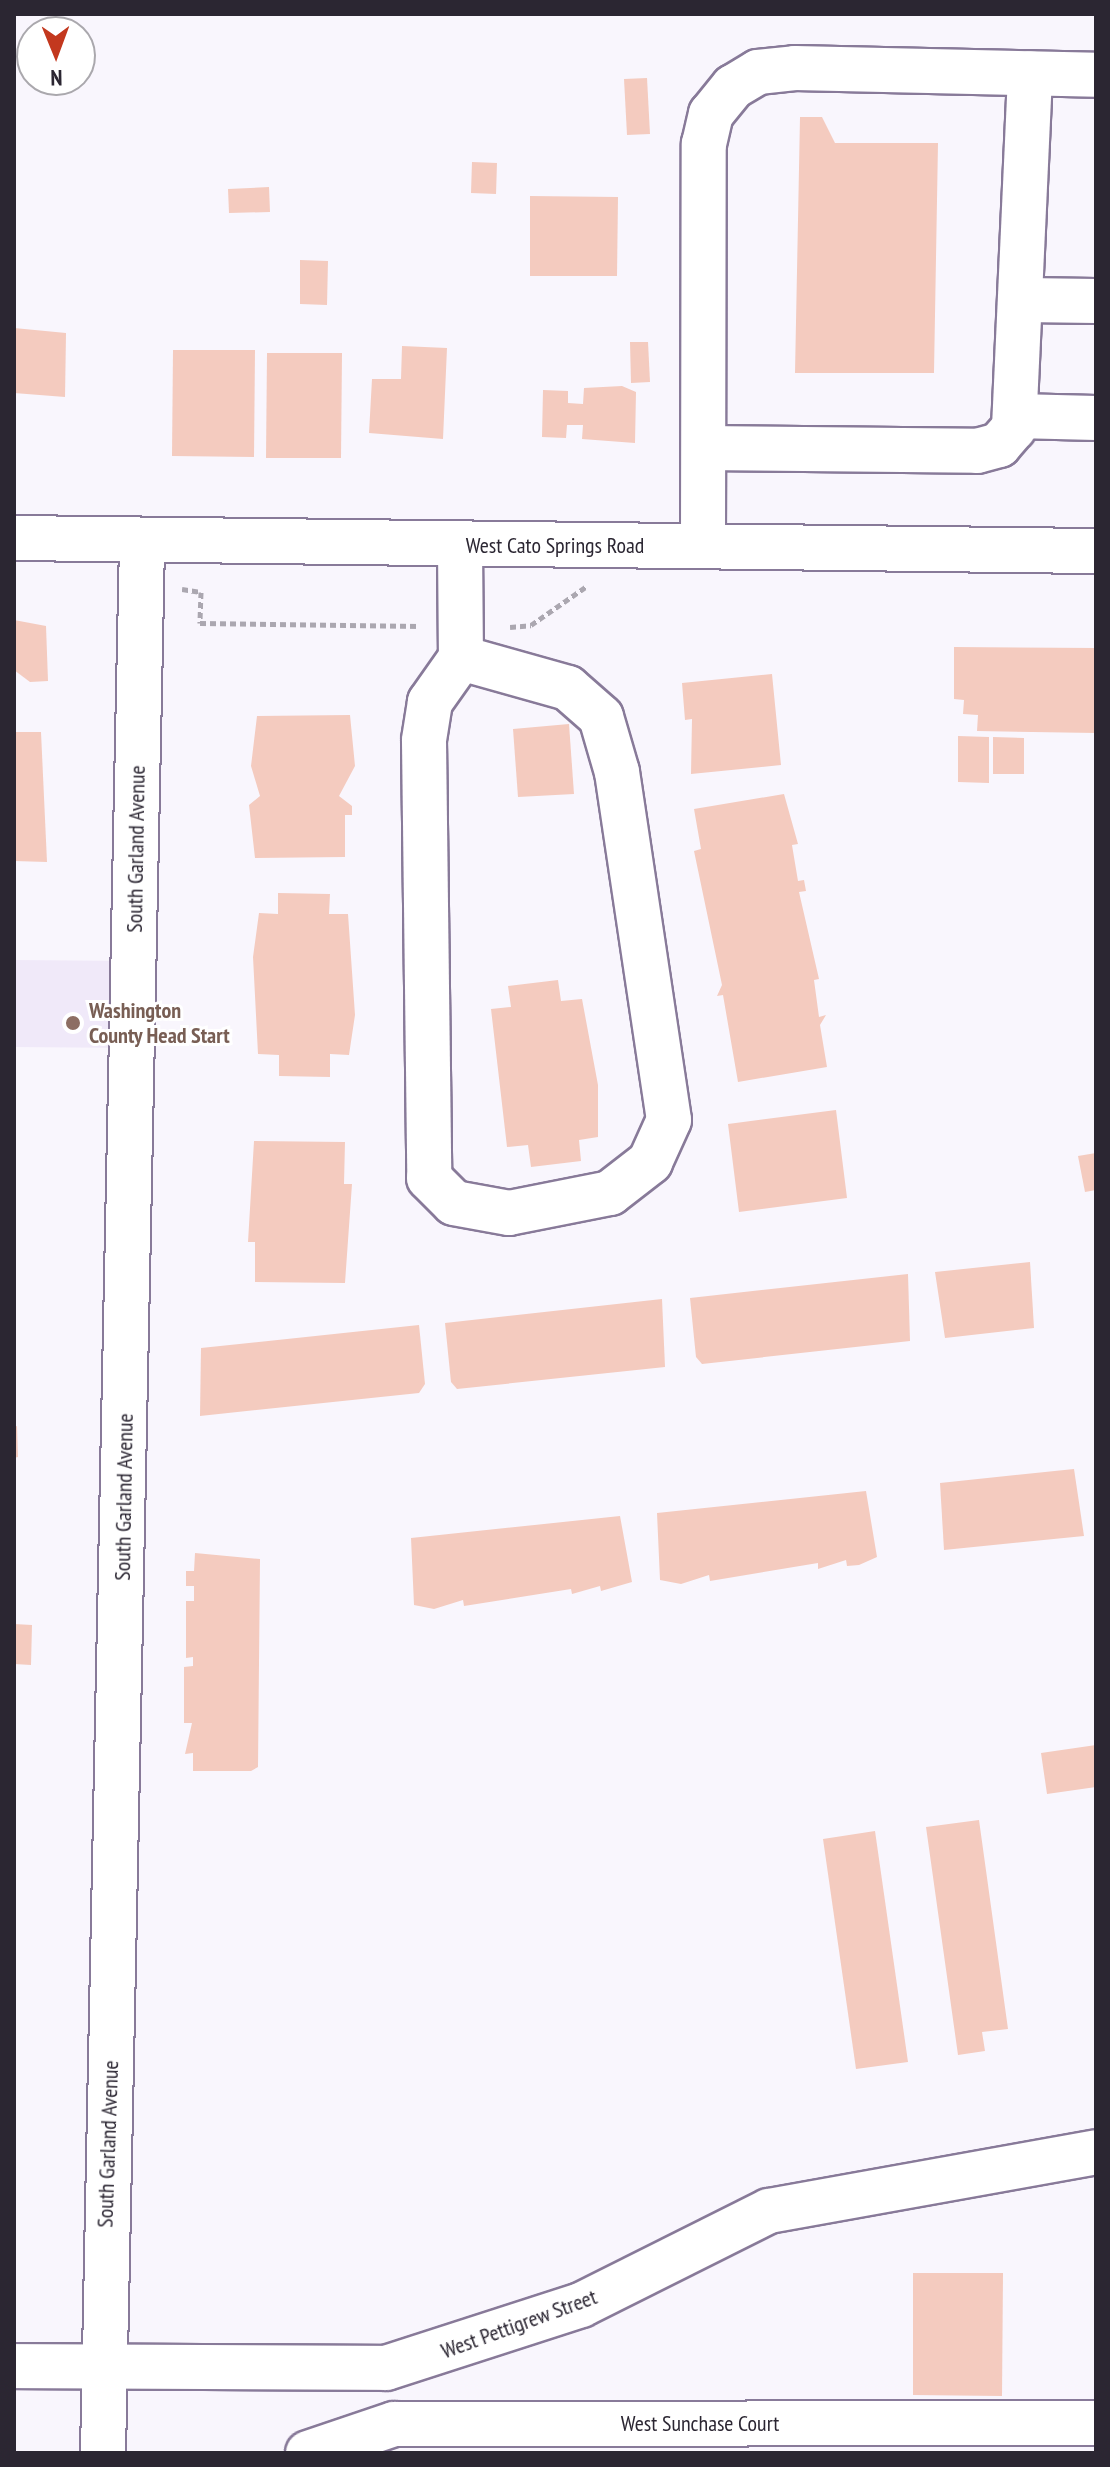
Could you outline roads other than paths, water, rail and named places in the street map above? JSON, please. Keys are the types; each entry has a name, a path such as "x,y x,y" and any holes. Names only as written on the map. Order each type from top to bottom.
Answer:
{"street":[{"path":"703,544 704,144 711,114 733,87 758,72 795,68 1096,75"},
{"path":"704,448 977,451 999,445 1016,416 1024,300 1030,73"},
{"path":"1024,300 1096,301"},
{"path":"1016,416 1096,418"},
{"name":"West Cato Springs Road","path":"14,538 460,547 703,544 1096,551"},
{"name":"South Garland Avenue","path":"103,2453 102,2366 142,540"},
{"path":"460,547 461,643 430,702 424,741 429,1178 454,1203 509,1213 610,1193 650,1162 669,1120 617,772 601,717 568,688 461,643"},
{"name":"West Pettigrew Street","path":"14,2366 386,2368 581,2305 769,2211 1096,2152"},
{"name":"West Sunchase Court","path":"308,2453 394,2424 1096,2423"}],"place":[{"name":"Washington County Head Start","path":"73,1023"}]}
